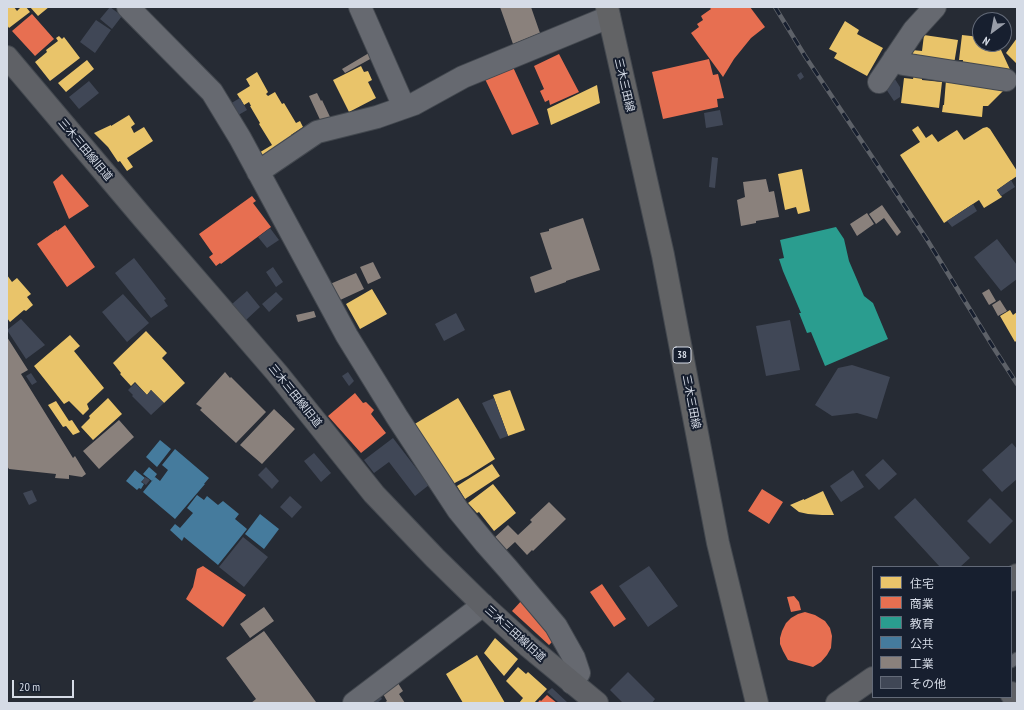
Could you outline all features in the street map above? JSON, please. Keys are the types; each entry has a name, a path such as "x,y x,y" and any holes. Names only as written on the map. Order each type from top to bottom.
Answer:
{"main road":[{"name":"三木三田線","path":"608,12 663,255 718,543 757,703"}],"street":[{"path":"128,7 212,92 240,138 347,336 397,417 455,505 485,543 556,626 574,658 579,673 572,683"},
{"path":"360,7 404,107"},
{"path":"879,82 914,30 935,7"},
{"path":"258,172 317,132 377,116 414,104 463,77 608,12"},
{"path":"894,59 903,64 1006,80"},
{"name":"三木三田線旧道","path":"10,67 277,373 374,494 482,605 528,646 597,703"},
{"path":"354,703 482,605"},
{"path":"837,703 872,679"}],"building: 住宅":[{"path":"7,7 14,7 17,11 21,7 26,7 30,12 9,28 7,25"},
{"path":"30,7 49,7 38,16"},
{"path":"845,21 859,30 857,34 883,48 867,76 834,58 837,53 829,49"},
{"path":"924,35 958,40 954,64 911,58 912,50 922,51"},
{"path":"962,35 972,36 972,52 1002,52 1013,76 962,67 963,60 959,60"},
{"path":"59,36 62,39 64,37 80,58 50,81 35,62 47,52 46,50 58,41 56,38"},
{"path":"1017,38 1017,64 1006,53 1012,52 1012,45"},
{"path":"87,60 94,69 66,92 58,83"},
{"path":"361,66 364,72 368,71 372,80 368,82 376,98 349,112 333,80"},
{"path":"257,72 268,92 266,94 268,96 275,92 282,104 284,103 296,123 300,121 303,127 291,135 294,141 262,162 257,154 272,145 259,124 260,123 249,102 244,105 237,94 250,86 246,79"},
{"path":"914,75 922,76 922,80 942,82 939,108 901,103 904,78 913,79"},
{"path":"946,80 1006,88 988,106 983,106 982,117 942,112"},
{"path":"597,85 600,103 551,125 547,109"},
{"path":"129,115 135,124 131,127 134,133 144,127 153,141 127,158 133,167 127,171 120,161 118,162 108,147 94,133 111,126"},
{"path":"918,126 926,138 932,134 938,142 957,130 964,140 987,127 990,129 1017,171 1017,176 997,190 1002,197 984,208 979,200 944,223 900,155 920,142 912,130"},
{"path":"802,169 810,211 798,214 796,207 785,210 778,174"},
{"path":"7,275 12,282 17,278 31,294 27,297 33,305 26,311 24,310 10,322 7,318"},
{"path":"372,289 387,314 360,329 346,304"},
{"path":"1010,310 1013,315 1017,312 1017,340 1015,342 1000,316"},
{"path":"146,331 167,353 162,358 185,383 164,403 151,390 147,395 135,382 131,386 120,374 121,373 113,363"},
{"path":"70,335 80,346 74,351 104,388 87,404 89,409 83,415 69,401 64,404 34,366"},
{"path":"510,390 525,430 508,436 493,395"},
{"path":"108,398 122,414 93,440 81,427 90,418 89,416"},
{"path":"458,398 495,459 449,486 413,425"},
{"path":"56,401 69,421 72,420 80,432 73,435 66,426 63,427 48,405"},
{"path":"492,464 500,476 465,499 457,486"},
{"path":"493,484 516,513 494,531 479,512 477,513 468,503"},
{"path":"823,491 834,515 808,514 799,512 790,505 804,500"},
{"path":"495,638 518,659 504,676 484,653"},
{"path":"477,655 505,703 463,703 446,674"},
{"path":"518,667 526,674 528,672 547,689 534,703 519,703 523,698 506,681"}],"building: 商業":[{"path":"709,7 750,7 765,27 751,38 734,59 723,77 691,33 699,27 697,24 703,20 701,16 711,9"},
{"path":"32,14 54,39 35,56 12,31"},
{"path":"559,54 579,92 550,105 549,100 545,102 540,91 544,89 534,66"},
{"path":"709,59 713,75 718,74 724,98 717,99 718,107 663,119 652,72"},
{"path":"513,67 539,124 512,135 485,79"},
{"path":"62,174 89,206 69,219 53,182"},
{"path":"252,196 256,201 253,203 271,227 221,264 220,263 216,266 209,257 213,254 199,234"},
{"path":"65,225 95,267 67,287 37,244"},
{"path":"355,393 363,403 366,402 374,410 371,414 386,433 361,453 328,416"},
{"path":"762,489 783,502 769,524 748,511"},
{"path":"203,566 246,595 223,627 186,599 193,587 197,569"},
{"path":"602,584 626,619 614,627 590,592"},
{"path":"794,596 799,602 801,610 791,612 787,597"},
{"path":"523,599 554,640 549,645 512,611"},
{"path":"805,612 815,615 825,621 830,628 832,636 831,648 827,655 821,662 813,667 788,660 780,644 782,631 786,623 791,618"},
{"path":"547,695 557,703 537,703 540,700 541,701"}],"building: 教育":[{"path":"836,227 844,239 849,261 864,296 873,303 888,339 825,366 811,332 807,333 799,313 801,313 783,271 779,259 784,258 780,240"}],"building: 公共":[{"path":"160,440 171,449 157,467 146,457"},
{"path":"175,449 209,478 175,519 143,492 155,477 160,481 168,470 162,465"},
{"path":"149,467 157,474 152,481 143,474"},
{"path":"135,470 145,478 141,482 144,484 141,489 139,488 137,490 126,481"},
{"path":"197,495 204,500 207,496 218,505 223,501 239,514 235,519 247,529 218,565 184,537 182,541 170,530 175,524 180,528 193,513 187,508"},
{"path":"260,514 279,529 264,549 245,534"}],"building: 工業":[{"path":"500,7 531,7 540,33 513,44"},
{"path":"369,53 372,58 345,73 342,69"},
{"path":"317,93 331,119 322,124 309,96"},
{"path":"766,179 769,192 774,191 779,217 756,221 756,223 741,226 737,200 745,197 743,182"},
{"path":"882,205 901,232 897,236 884,218 876,224 869,214"},
{"path":"867,213 874,224 857,236 850,224"},
{"path":"583,218 600,270 535,293 530,277 552,269 540,233"},
{"path":"373,262 381,278 368,284 360,267"},
{"path":"356,273 364,289 338,301 330,284"},
{"path":"989,289 996,301 989,305 982,293"},
{"path":"1000,300 1007,311 998,316 992,305"},
{"path":"314,311 316,317 298,322 296,315"},
{"path":"7,337 28,370 21,374 73,458 75,456 86,474 82,477 69,475 69,479 55,478 56,474 9,469 7,466"},
{"path":"225,372 266,412 236,443 200,410 202,408 196,404"},
{"path":"274,409 295,429 262,464 240,445"},
{"path":"119,420 134,437 99,469 83,451"},
{"path":"549,502 566,519 527,555 515,542 504,552 492,540 508,525 518,535 532,522 530,520"},
{"path":"264,607 274,621 250,638 240,624"},
{"path":"264,631 316,702 251,703 256,699 226,658"},
{"path":"396,680 403,691 399,694 405,703 384,703 387,701 382,692"}],"building: その他":[{"path":"110,7 122,16 112,29 100,19"},
{"path":"96,20 111,30 95,53 80,42"},
{"path":"801,72 804,77 800,80 797,75"},
{"path":"893,76 900,87 900,97 894,101 884,86"},
{"path":"89,81 99,93 79,109 69,97"},
{"path":"240,98 247,110 235,117 228,105"},
{"path":"720,110 723,125 706,128 704,113"},
{"path":"712,157 718,158 715,188 709,187"},
{"path":"1011,180 1015,187 1001,196 997,190"},
{"path":"973,204 977,211 952,227 947,221"},
{"path":"270,228 279,240 267,248 258,237"},
{"path":"997,239 1017,265 1017,279 1001,291 974,257"},
{"path":"134,258 166,299 164,300 168,306 151,318 115,273"},
{"path":"273,267 283,282 276,287 266,272"},
{"path":"247,291 260,307 246,320 232,304"},
{"path":"276,292 283,299 269,312 262,304"},
{"path":"123,294 149,323 127,342 102,312"},
{"path":"456,313 465,330 444,341 435,324"},
{"path":"21,319 45,345 26,359 7,330"},
{"path":"790,320 800,370 766,376 756,326"},
{"path":"852,365 890,377 877,419 857,413 832,416 815,405 838,368"},
{"path":"348,372 354,381 349,386 342,376"},
{"path":"31,373 37,382 32,385 26,376"},
{"path":"135,383 147,395 151,390 164,403 151,415 128,390"},
{"path":"494,398 508,436 500,439 482,403"},
{"path":"393,438 429,485 415,496 389,462 374,473 364,460"},
{"path":"1012,443 1017,449 1017,479 1002,492 982,470"},
{"path":"314,453 331,473 321,482 304,461"},
{"path":"883,459 897,474 879,490 865,475"},
{"path":"266,467 279,481 272,489 258,475"},
{"path":"853,470 864,487 841,502 830,486"},
{"path":"145,477 150,480 146,485 142,482"},
{"path":"32,490 37,501 29,505 23,493"},
{"path":"290,496 302,507 292,518 280,507"},
{"path":"915,498 970,558 961,566 939,566 894,517"},
{"path":"990,498 1013,521 990,544 967,521"},
{"path":"243,537 268,557 244,587 219,567"},
{"path":"649,566 678,606 648,627 619,586"},
{"path":"628,672 655,699 652,703 623,703 610,690"},
{"path":"552,688 567,702 566,703 559,703 547,692"},
{"path":"378,692 382,699 377,703 362,703"}],"railway":[{"path":"775,7 805,56 926,238 1017,384"}]}
